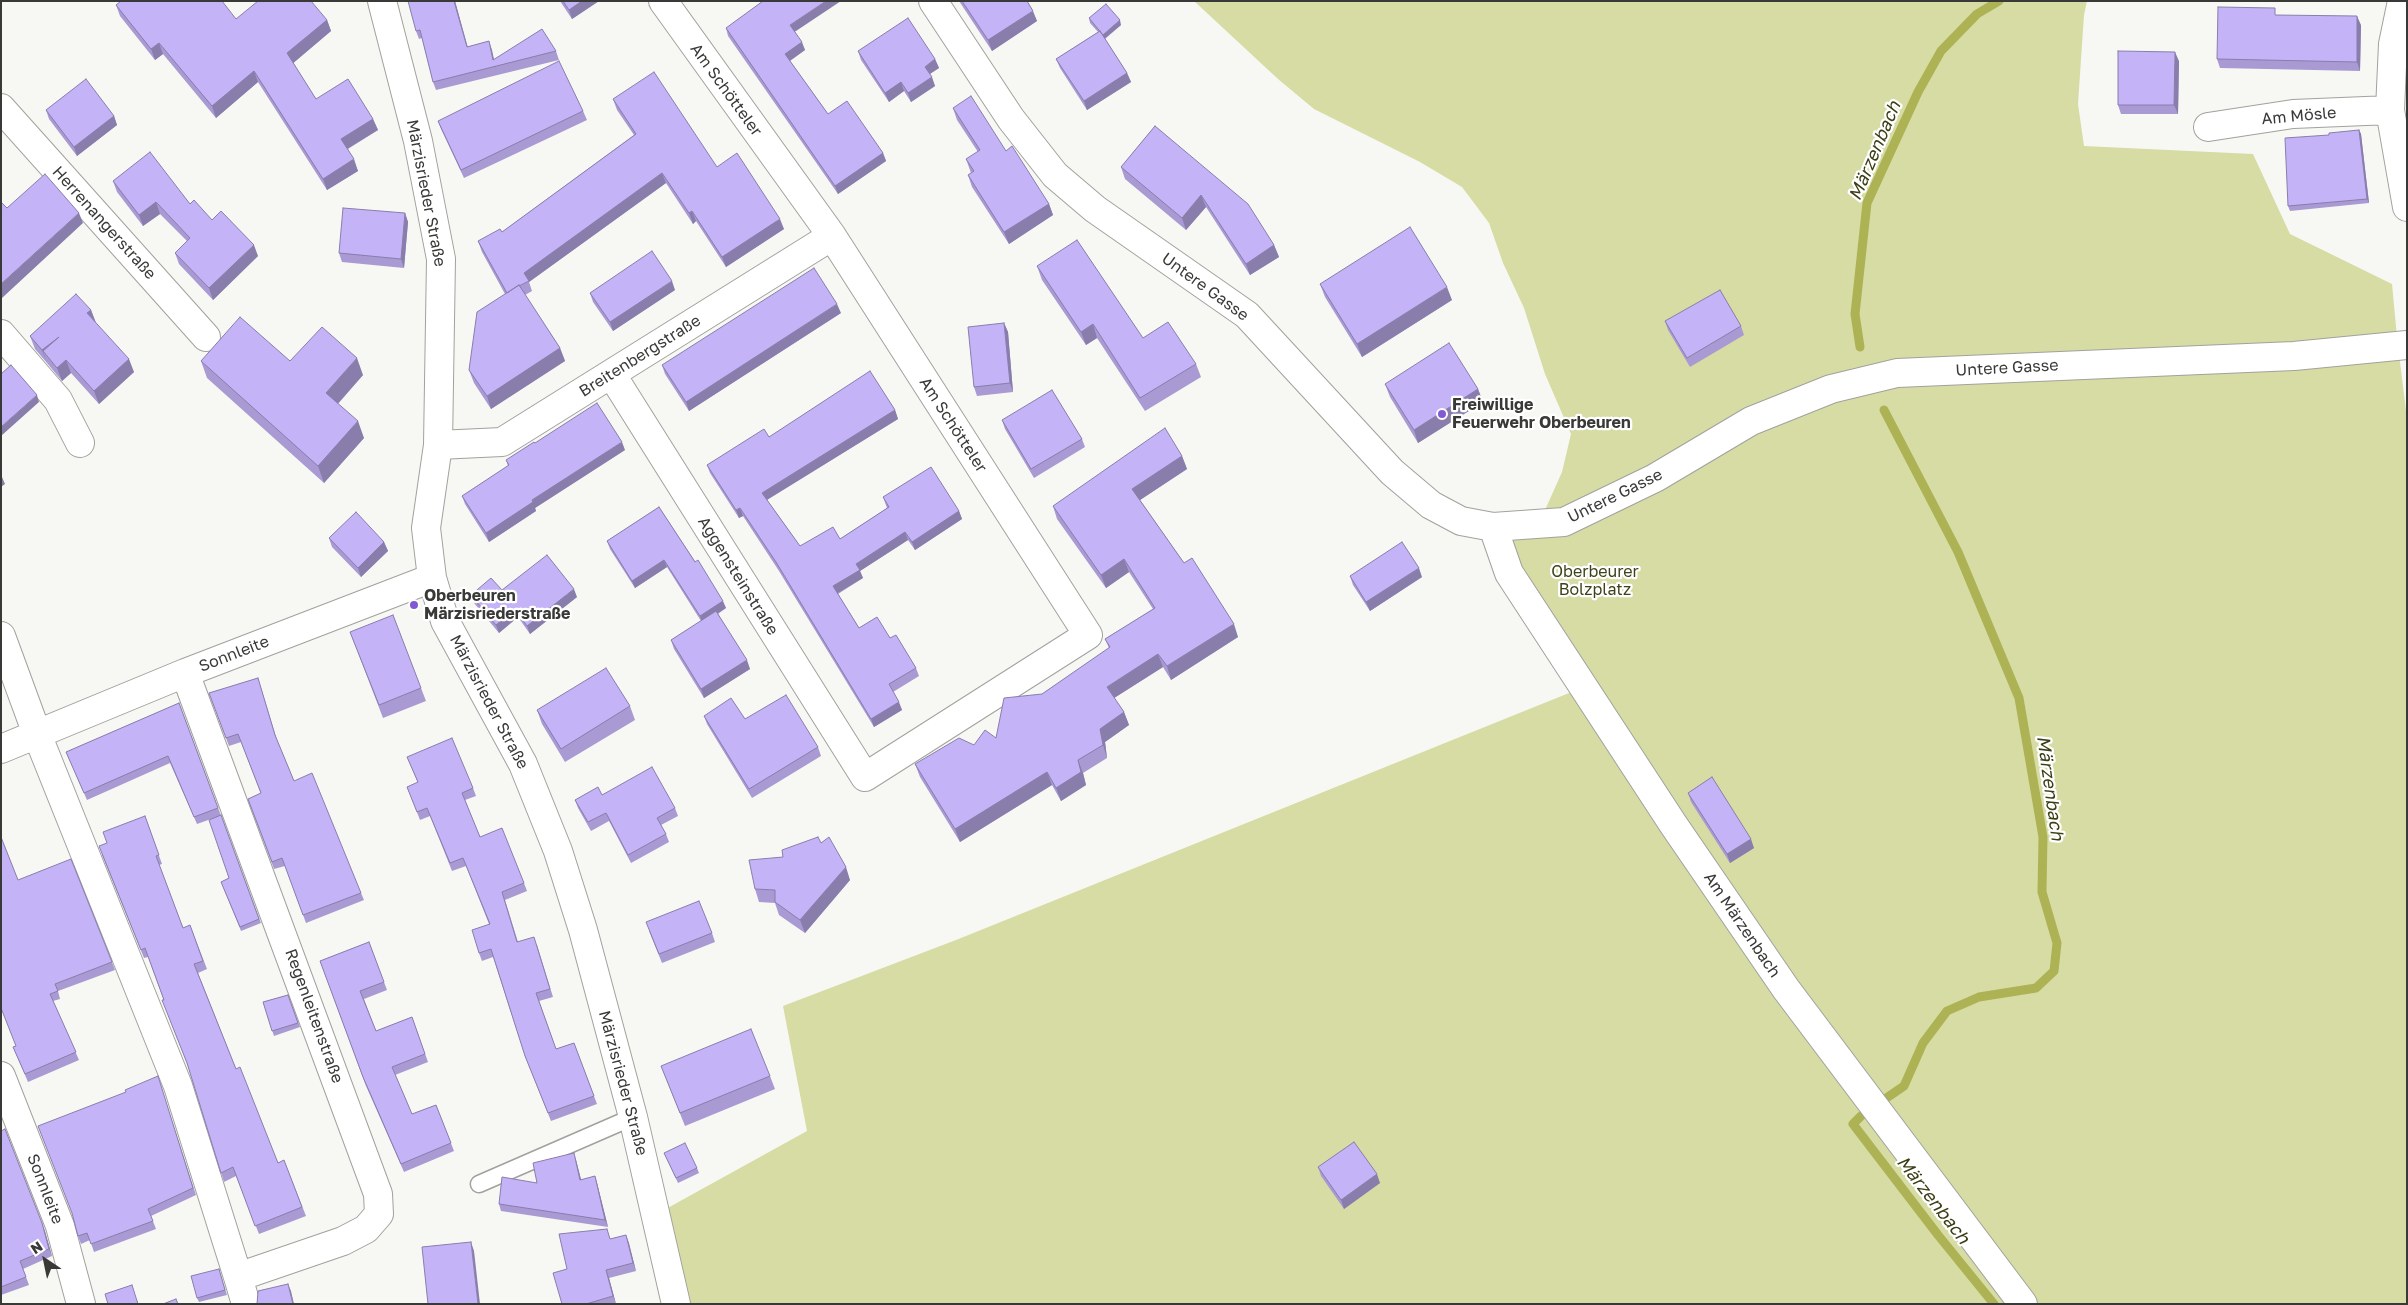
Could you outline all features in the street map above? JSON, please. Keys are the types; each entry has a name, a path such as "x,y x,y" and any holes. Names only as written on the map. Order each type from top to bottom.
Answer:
{"street":[{"name":"Märzisrieder Straße","path":"382,1 418,141 441,259 438,445 426,528 432,578 445,620 523,764 558,850 583,930 633,1117 676,1304"},
{"name":"Am Schötteler","path":"663,1 832,236 1088,635 865,777"},
{"name":"Untere Gasse","path":"933,1 1011,119 1055,175 1095,210 1247,315 1392,472 1431,505 1461,521 1493,527 1564,522 1655,478 1751,421 1831,389 1897,373 2294,356 2407,345"},
{"path":"2402,1 2393,44 2390,110 2407,207"},
{"name":"Herrenangerstraße","path":"1,108 206,337"},
{"name":"Am Mösle","path":"2208,127 2293,114 2390,110"},
{"name":"Breitenbergstraße","path":"438,445 502,442 832,236"},
{"path":"1,334 58,400 80,443"},
{"name":"Aggensteinstraße","path":"612,374 865,777"},
{"name":"Am Märzenbach","path":"1493,527 1509,573 1673,824 1786,989 2023,1304"},
{"name":"Sonnleite","path":"1,750 185,673 432,578"},
{"path":"1,636 37,734 178,1086 246,1304"},
{"name":"Regenleitenstraße","path":"185,673 316,1020 378,1194 380,1214 366,1229 344,1241 238,1277"},
{"name":"Sonnleite","path":"1,1076 60,1226 82,1304"}],"lane":[{"path":"479,1184 633,1117"}],"green space":[{"path":"1194,1 2087,1 2084,15 2078,104 2084,146 2253,154 2290,234 2392,284 2397,337 1894,364 1541,519 1562,472 1571,434 1545,374 1524,308 1503,263 1489,223 1462,187 1420,162 1314,109 1278,79"},
{"name":"Oberbeurer Bolzplatz","path":"2399,354 2407,419 2407,1304 2029,1304 1885,1113 1514,570 1501,533 1527,532 1752,425 1893,382"},
{"path":"1579,689 2014,1304 682,1304 664,1210 807,1131 783,1006 956,940"}],"building":[{"path":"121,1 222,1 236,19 258,1 311,1 327,20 287,53 316,99 348,79 373,119 341,139 354,159 323,179 254,71 212,106 159,43 151,49 116,5"},
{"path":"408,1 454,1 467,47 489,41 493,60 542,29 556,51 433,82 420,30 416,31"},
{"path":"563,1 582,1 569,10"},
{"path":"763,1 826,1 790,25 802,42 785,54 828,114 847,101 883,153 835,186 726,28"},
{"path":"962,1 1027,1 1033,11 988,40"},
{"path":"1106,4 1120,20 1103,35 1089,18"},
{"path":"2218,7 2275,8 2275,15 2357,16 2357,62 2217,59"},
{"path":"908,18 935,59 925,67 932,77 908,93 901,82 885,93 858,51"},
{"path":"1100,31 1127,73 1084,101 1056,59"},
{"path":"2118,51 2175,52 2174,105 2118,105"},
{"path":"559,61 583,111 461,170 438,121"},
{"path":"654,72 717,167 737,153 780,219 722,257 692,211 689,213 662,173 524,273 529,281 507,293 478,241 500,229 502,232 636,134 613,99"},
{"path":"86,79 114,116 74,147 46,110"},
{"path":"971,96 1006,151 1012,146 1049,204 1004,232 968,175 974,171 966,159 980,150 953,108"},
{"path":"1155,126 1248,204 1274,245 1246,264 1201,195 1182,218 1121,167"},
{"path":"2359,130 2367,199 2288,206 2285,138 2329,135 2329,133"},
{"path":"150,152 190,204 194,200 212,220 221,211 254,245 209,288 175,253 190,238 156,202 139,215 113,181"},
{"path":"45,174 79,213 1,284 1,202 7,208"},
{"path":"343,208 405,213 401,259 339,253"},
{"path":"1410,227 1447,287 1357,344 1320,284"},
{"path":"1077,240 1143,338 1168,322 1196,364 1140,398 1093,324 1081,332 1037,266"},
{"path":"652,251 672,281 610,322 590,293"},
{"path":"814,268 837,304 686,402 662,365"},
{"path":"519,285 560,348 487,396 469,370 477,312"},
{"path":"1720,290 1741,326 1687,358 1665,321"},
{"path":"76,294 91,310 87,313 129,359 94,391 66,360 57,368 43,351 59,337 42,350 30,336"},
{"path":"240,317 290,361 322,327 357,358 326,393 358,421 318,466 201,361"},
{"path":"1004,323 1010,383 974,387 968,327"},
{"path":"1449,343 1478,389 1414,430 1385,384"},
{"path":"11,365 37,395 1,427 1,374"},
{"path":"870,371 895,410 762,493 800,546 833,527 840,539 889,507 883,497 931,467 959,511 912,542 905,532 856,564 860,570 833,586 859,628 877,617 890,638 896,635 916,668 889,684 899,702 871,719 776,562 740,508 736,510 707,465 764,429 769,437"},
{"path":"1052,390 1082,439 1031,469 1002,420"},
{"path":"597,403 622,442 532,500 533,502 486,533 462,496 509,465 506,460"},
{"path":"1165,428 1182,456 1132,489 1184,563 1192,558 1234,624 1167,666 1158,654 1107,687 1124,712 1100,729 1103,745 1078,760 1081,772 1056,788 1047,772 955,829 915,764 959,738 974,745 985,730 996,738 1004,698 1042,694 1110,647 1105,639 1155,608 1124,559 1101,575 1053,506"},
{"path":"659,507 695,562 698,560 723,601 700,616 664,560 632,581 607,541"},
{"path":"356,512 384,542 358,568 329,538"},
{"path":"1402,542 1419,568 1366,602 1350,576"},
{"path":"547,555 574,589 527,626 515,609 496,625 471,595 491,578 502,590"},
{"path":"716,611 747,660 701,689 671,640"},
{"path":"393,615 421,688 379,705 350,632"},
{"path":"606,668 630,706 561,749 537,710"},
{"path":"258,678 275,735 294,781 312,773 361,893 303,915 282,858 272,862 248,799 261,793 238,734 226,738 209,693"},
{"path":"786,695 818,747 749,789 704,716 731,698 745,719"},
{"path":"179,703 218,808 194,817 168,756 84,793 66,752"},
{"path":"452,738 473,788 462,793 480,837 502,828 524,883 502,892 517,942 534,937 550,989 536,993 556,1049 574,1043 594,1096 548,1113 525,1056 491,949 479,953 472,930 490,924 463,858 450,863 427,808 417,812 407,787 418,782 407,757"},
{"path":"652,767 675,808 657,818 666,834 628,855 606,813 588,822 575,800 598,787 602,795"},
{"path":"1712,777 1751,839 1727,854 1688,793"},
{"path":"221,815 259,919 240,927 221,882 229,878 209,820"},
{"path":"145,816 159,855 156,856 183,928 190,925 203,961 194,964 236,1069 240,1067 278,1163 284,1160 302,1207 255,1226 233,1167 221,1173 187,1063 162,1000 164,1000 145,948 141,950 99,846 107,843 103,832"},
{"path":"1,837 18,880 71,859 112,962 55,984 58,991 50,994 76,1052 25,1074 13,1047 16,1046 1,1008"},
{"path":"818,837 821,843 829,837 846,867 800,920 775,902 775,890 755,889 749,860 783,857 782,850"},
{"path":"699,901 712,933 659,954 646,922"},
{"path":"369,942 384,982 360,991 376,1031 412,1017 425,1054 392,1067 412,1114 436,1105 451,1143 401,1164 363,1077 320,961"},
{"path":"288,995 298,1023 272,1031 263,1002"},
{"path":"751,1029 770,1076 680,1113 661,1066"},
{"path":"158,1076 193,1188 148,1209 153,1221 91,1244 87,1233 78,1236 72,1213 38,1126 126,1092 125,1090"},
{"path":"5,1129 42,1223 49,1249 20,1261 26,1277 1,1287 1,1131"},
{"path":"1354,1142 1377,1174 1341,1200 1318,1167"},
{"path":"685,1143 697,1168 676,1178 664,1153"},
{"path":"574,1153 580,1180 595,1176 605,1220 499,1204 502,1177 537,1183 533,1163"},
{"path":"607,1229 610,1239 626,1235 633,1263 606,1270 613,1296 586,1304 562,1304 553,1273 567,1269 559,1234"},
{"path":"471,1242 478,1304 428,1304 422,1247"},
{"path":"219,1269 225,1290 197,1298 191,1276"},
{"path":"288,1284 293,1304 257,1304 258,1291"},
{"path":"132,1285 138,1304 108,1304 105,1294"},
{"path":"176,1299 178,1304 163,1304"}],"waterway":[{"name":"Märzenbach","path":"1860,347 1855,314 1867,203 1918,92 1941,51 1977,14 1999,1"},
{"name":"Märzenbach","path":"1884,410 1958,552 2019,698 2043,837 2042,892 2057,943 2054,971 2036,988 1979,997 1947,1011 1923,1043 1904,1086 1885,1099"},
{"name":"Märzenbach","path":"1861,1116 1853,1124 1938,1235 1994,1304"}],"place":[{"name":"Freiwillige Feuerwehr Oberbeuren","path":"1442,414"},
{"name":"Oberbeuren Märzisriederstraße","path":"414,605"}]}
